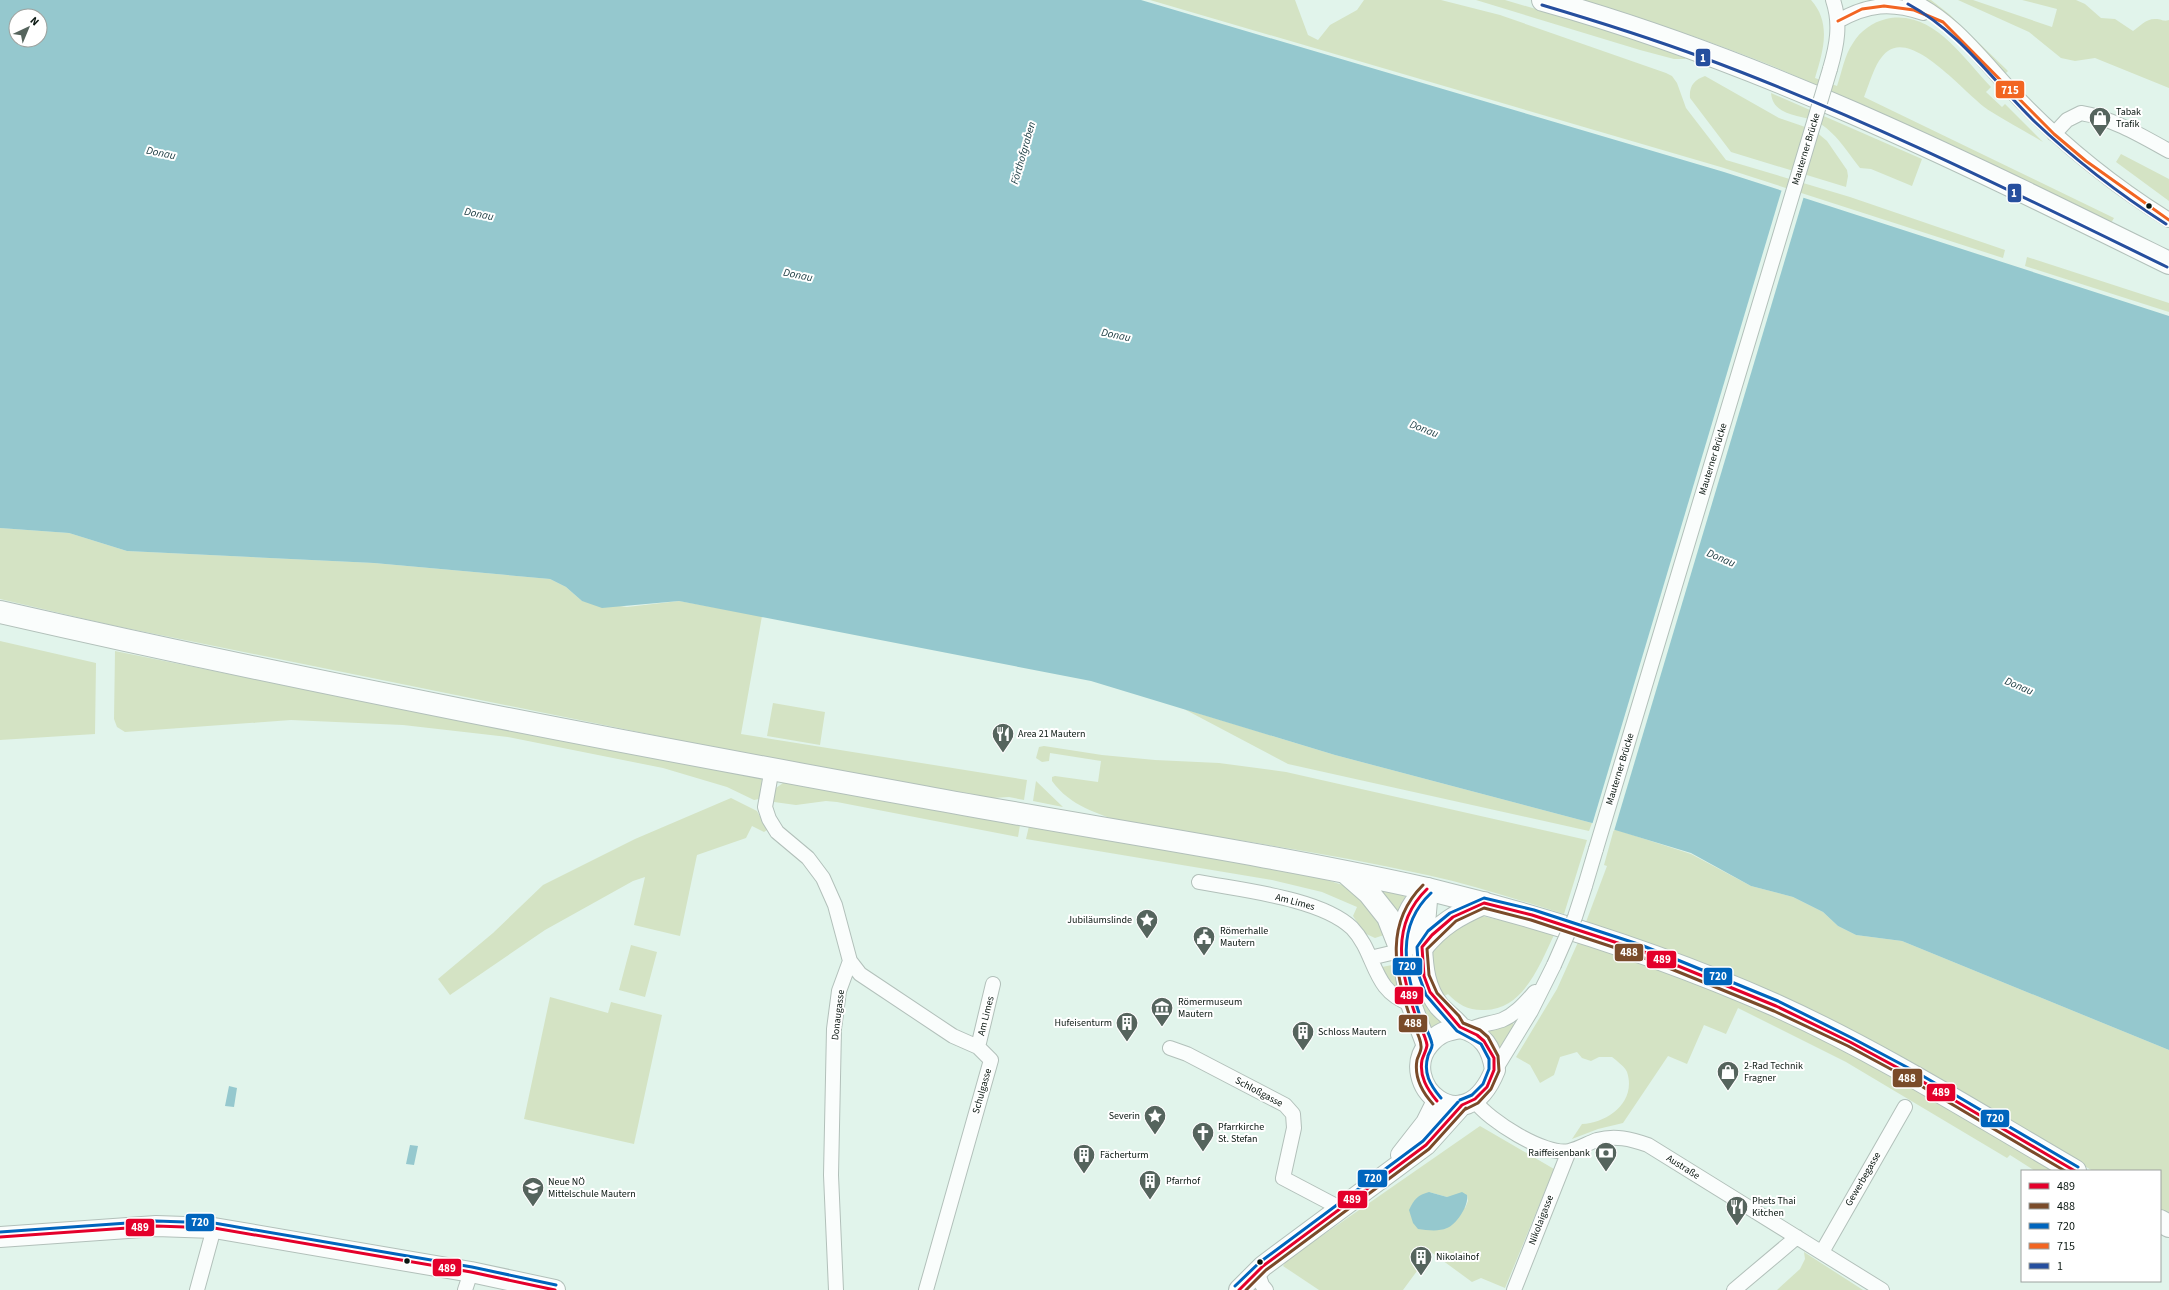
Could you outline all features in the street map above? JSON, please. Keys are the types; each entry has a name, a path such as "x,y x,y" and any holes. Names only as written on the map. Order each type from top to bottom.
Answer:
{"main road":[{"path":"1543,0 1631,27 1760,74 1866,118 2016,188 2169,263"},
{"path":"0,612 106,636 423,702 924,797 1344,871 1427,889 1532,915 1639,950 1776,1006 1850,1042 1913,1076 2073,1170"},
{"path":"1239,1290 1257,1271 1426,1145 1469,1103 1484,1092 1495,1070 1489,1045 1479,1036 1465,1029 1440,1007 1429,991 1423,972 1411,948 1369,893 1344,871"},
{"path":"1427,889 1411,948 1411,1004 1427,1046"},
{"path":"1411,948 1453,918 1484,903"},
{"path":"1465,1029 1440,1033 1427,1046 1420,1065 1421,1074 1429,1092 1438,1101 1450,1106 1469,1103"},
{"path":"1385,1175 1426,1123 1438,1101"},
{"path":"0,1237 156,1226 214,1228 468,1281 555,1290"}],"street":[{"name":"Mauterner Brücke","path":"1551,970 1575,918 1585,886 1830,69 1837,40 1838,21 1833,0"},
{"path":"1910,0 1929,10 1943,22 2054,134 2086,161 2169,220"},
{"path":"1838,21 1862,9 1884,6 1914,10 1943,22"},
{"path":"2054,134 2067,120 2080,112 2109,121 2143,136 2169,151"},
{"path":"772,768 765,807 769,819 777,832 808,858 823,878 835,905 850,961"},
{"name":"Am Limes","path":"1198,882 1261,893 1305,904 1325,911 1341,919 1360,938 1385,988 1393,996 1411,1004"},
{"path":"1370,958 1411,948"},
{"name":"Schulgasse","path":"850,961 860,974 921,1016 954,1036 978,1047 991,1060 926,1290"},
{"name":"Donaugasse","path":"836,1290 831,1175 834,1029 839,991 850,961"},
{"path":"1465,1029 1502,1020 1514,1014 1524,1005 1551,970"},
{"path":"1495,1070 1531,1011 1551,970"},
{"name":"Am Limes","path":"978,1047 993,984"},
{"name":"Schloßgasse","path":"1170,1048 1187,1054 1285,1105 1293,1114 1294,1128 1283,1178 1340,1208"},
{"name":"Austraße","path":"1469,1103 1487,1116 1541,1147 1555,1151 1568,1151 1598,1140 1615,1137 1648,1145 1882,1290"},
{"name":"Gewerbegasse","path":"1822,1252 1905,1107"},
{"name":"Nikolaigasse","path":"1514,1290 1568,1151"},
{"path":"197,1290 214,1228"},
{"path":"1734,1290 1797,1236"},
{"path":"1257,1271 1262,1285 1266,1290"}],"green space":[{"path":"1150,0 1295,0 1308,35 1318,40 1330,25 1357,10 1364,0 1441,0 1500,15 1672,76 1677,83 1686,108 1726,160 1850,197 2005,250 2003,258 1724,168"},
{"path":"1476,0 1505,0 1627,36 1686,57 1685,59 1674,59 1640,50"},
{"path":"1582,0 1811,0 1818,9 1824,28 1823,48 1815,78 1837,86 1847,53 1863,31 1881,20 1886,19 1903,18 1918,21 1932,28 1946,38 1991,87 1986,92 2002,107 2005,104 2043,142 1980,104 1941,69 1927,58 1913,50 1900,47 1888,51 1883,55 1873,72 1864,97 2114,218 2111,223 1896,120 1809,81 1720,46"},
{"path":"1922,0 1931,0 1949,14 2008,71 2004,75"},
{"path":"1958,0 1973,0 2052,27 2057,9 2022,0 2076,0 2085,4 2101,18 2115,19 2133,31 2144,23 2153,19 2165,21 2169,20 2169,88 2095,58 2075,61 2061,58 2029,32"},
{"path":"1705,76 1779,118 1814,130 1827,141 1847,170 1848,176 1846,187 1731,152 1690,98 1690,90 1693,84 1698,79"},
{"path":"1771,93 1922,159 1912,186 1871,169 1860,168 1830,131 1811,119 1782,111 1773,101"},
{"path":"2121,154 2169,179 2169,201 2116,162"},
{"path":"2027,257 2169,303 2169,312 2025,266"},
{"path":"0,528 69,533 127,551 374,563 550,579 566,587 582,601 627,607 679,601 762,616 741,734 1027,780 1024,800 1009,797 993,798 737,752 111,625 0,599"},
{"path":"0,641 96,663 95,734 0,740"},
{"path":"115,651 401,709 758,776 762,780 759,799 754,800 727,787 663,768 508,737 403,725 291,720 125,732 117,727 114,719"},
{"path":"773,703 825,712 820,745 767,736"},
{"path":"1184,709 1335,755 1592,823 1589,831 1288,764"},
{"path":"1044,746 1102,755 1155,760 1219,763 1286,772 1587,840 1564,914 1461,883 1390,867 1277,846 1126,823 1116,820 1076,803 1059,790 1052,781 1052,777 1055,776 1098,782 1101,761 1050,753 1049,761 1042,762 1036,758 1039,747"},
{"path":"1036,781 1063,807 1033,801"},
{"path":"783,783 804,783 1020,825 1018,837 837,802 826,801 796,805 774,802 772,799 773,790"},
{"path":"731,798 757,811 767,830 764,832 752,826 746,838 697,855 680,936 634,925 645,877 633,881 545,930 450,995 438,979 493,933 543,885 635,839"},
{"path":"1029,826 1308,874 1349,887 1375,907 1384,935 1375,938 1364,933 1353,916 1357,907 1322,892 1272,880 1026,839"},
{"path":"1614,829 1691,854 1751,886 1793,897 1823,912 1838,926 1856,935 1902,941 2169,1050 2169,1215 2161,1211 2161,1170 2091,1170 1918,1068 1643,941 1586,922 1607,866 1604,865"},
{"path":"1379,890 1405,896 1401,918"},
{"path":"1482,916 1555,933 1537,970 1521,993 1511,1002 1499,1008 1485,1010 1469,1008 1456,1001 1448,994 1441,998 1435,988 1429,951 1468,918"},
{"path":"1579,940 1633,958 1773,1014 1909,1085 2054,1170 2033,1170 2010,1155 2007,1158 1846,1062 1738,1008 1726,1034 1704,1025 1687,1064 1668,1056 1623,1123 1598,1129 1572,1139 1582,1124 1601,1120 1618,1109 1628,1093 1629,1083 1626,1070 1612,1057 1599,1057 1591,1061 1582,1058 1577,1052 1560,1057 1554,1075 1540,1083 1530,1065 1516,1057 1557,989"},
{"path":"631,945 657,952 645,997 619,990"},
{"path":"1397,964 1401,994 1388,980 1382,967"},
{"path":"1415,985 1427,1003 1450,1021 1431,1029 1424,1023"},
{"path":"550,997 608,1013 611,1002 662,1015 634,1144 524,1119"},
{"path":"1512,1021 1514,1025 1499,1049 1486,1030"},
{"path":"1480,1126 1554,1169 1505,1288 1481,1278 1472,1282 1431,1252 1403,1290 1319,1290 1283,1266 1287,1260","holes":["1429,1192 1447,1197 1467,1195 1468,1201 1465,1208"]},
{"path":"1804,1252 1863,1290 1777,1290 1800,1269 1805,1259"}],"water":[{"path":"0,0 1141,0 1724,172 2169,316 2169,1050 1902,941 1856,935 1838,926 1823,912 1793,897 1751,886 1691,853 1592,823 1335,755 1091,681 679,601 602,608 582,601 566,587 550,579 374,563 127,551 69,533 0,528"},
{"path":"229,1086 237,1088 234,1107 225,1106"},
{"path":"410,1145 418,1146 414,1165 406,1164"},
{"path":"1429,1192 1447,1197 1462,1192 1467,1195 1466,1204 1462,1214 1451,1226 1440,1230 1429,1230 1418,1229 1413,1223 1409,1210 1411,1206 1419,1196"}],"pier":[{"path":"1782,189 1804,196 1614,831 1592,825"}],"transit line":[{"name":"1","path":"1908,4 1927,15 1944,28 1975,58 2034,121 2081,163 2114,189 2166,224"},
{"name":"1","path":"1542,5 1623,30 1704,58 1822,105 1938,157 2167,267"},
{"name":"715","path":"1838,21 1862,9 1884,6 1914,10 1943,22 2054,134 2086,161 2169,220"},
{"name":"488","path":"1423,885 1411,900 1403,915 1398,931 1396,948 1397,965 1404,999 1421,1042 1421,1049 1416,1066 1418,1078 1422,1089 1433,1104"},
{"name":"489","path":"1427,889 1415,903 1407,918 1403,933 1402,965 1416,1018 1427,1045 1421,1066 1423,1077 1427,1087 1437,1101"},
{"name":"720","path":"1431,893 1420,906 1412,920 1406,950 1407,965 1414,997 1432,1044 1428,1054 1426,1068 1428,1078 1441,1098"},
{"name":"720","path":"1460,1100 1472,1095 1483,1084 1489,1069 1489,1059 1481,1044 1457,1031 1426,995 1419,976 1417,947 1428,931 1450,913 1484,898 1534,910 1641,945 1778,1001 1916,1072 2078,1167"},
{"name":"489","path":"1462,1105 1475,1099 1487,1087 1494,1070 1494,1058 1484,1041 1477,1035 1460,1027 1430,992 1424,976 1422,947 1432,935 1453,917 1484,903 1532,915 1639,950 1776,1006 1850,1042 1913,1076 2073,1170"},
{"name":"488","path":"1464,1110 1478,1103 1491,1089 1499,1071 1498,1056 1488,1037 1480,1030 1463,1023 1459,1016 1437,993 1429,975 1427,949 1456,921 1484,908 1531,920 1637,955 1774,1011 1848,1046 1911,1080 2063,1170"},
{"name":"720","path":"1235,1286 1260,1262 1423,1141 1458,1102"},
{"name":"489","path":"1239,1290 1263,1266 1426,1145 1462,1105"},
{"name":"488","path":"1246,1290 1266,1270 1429,1149 1466,1108"},
{"name":"720","path":"0,1232 156,1221 214,1223 472,1267 556,1285"},
{"name":"489","path":"0,1237 156,1226 214,1228 471,1272 555,1290"}],"place":[{"name":"Tabak Trafik","path":"2100,138"},
{"name":"Area 21 Mautern","path":"1003,754"},
{"name":"Jubiläumslinde","path":"1147,940"},
{"name":"Römerhalle Mautern","path":"1204,956"},
{"name":"Römermuseum Mautern","path":"1162,1028"},
{"name":"Hufeisenturm","path":"1127,1042"},
{"name":"Schloss Mautern","path":"1303,1052"},
{"name":"2-Rad Technik Fragner","path":"1728,1092"},
{"name":"Severin","path":"1155,1136"},
{"name":"Pfarrkirche St. Stefan","path":"1203,1152"},
{"name":"Raiffeisenbank","path":"1606,1172"},
{"name":"Fächerturm","path":"1084,1174"},
{"name":"Pfarrhof","path":"1150,1200"},
{"name":"Neue NÖ Mittelschule Mautern","path":"533,1208"},
{"name":"Phets Thai Kitchen","path":"1737,1226"},
{"name":"Nikolaihof","path":"1421,1276"}],"water label":[{"name":"Donau","path":"161,153"},
{"name":"Förthofgraben","path":"1023,153"},
{"name":"Donau","path":"479,214"},
{"name":"Donau","path":"798,275"},
{"name":"Donau","path":"1116,335"},
{"name":"Donau","path":"1424,429"},
{"name":"Donau","path":"1721,558"},
{"name":"Donau","path":"2019,686"}]}
